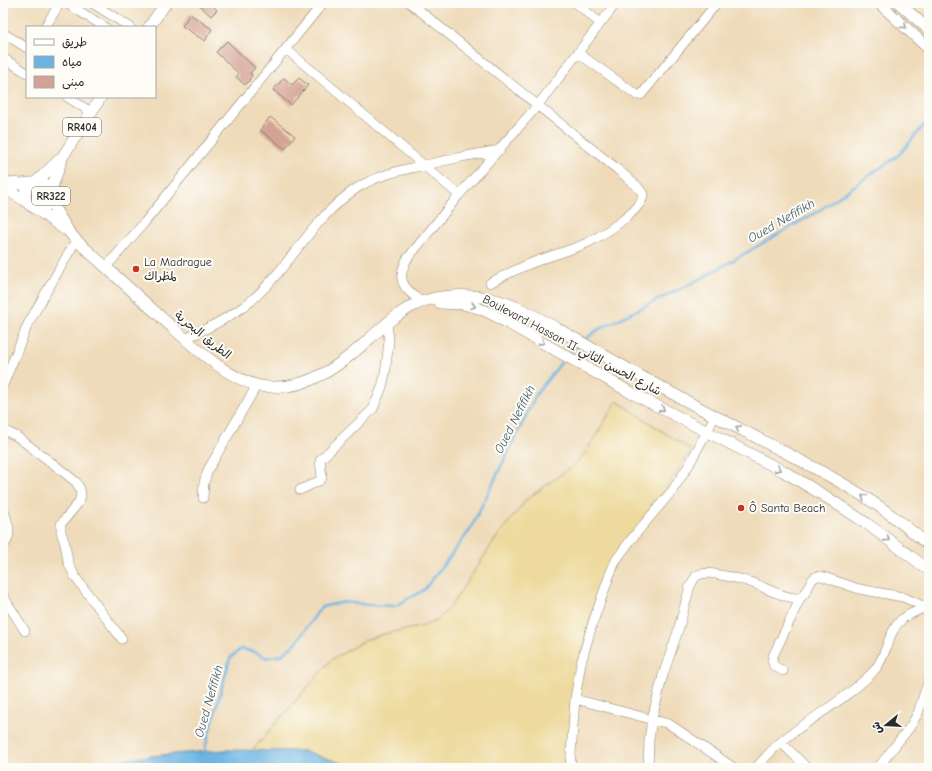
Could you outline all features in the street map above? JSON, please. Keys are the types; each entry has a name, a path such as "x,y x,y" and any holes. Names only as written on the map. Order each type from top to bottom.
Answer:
{"main road":[{"path":"150,26 165,3"},
{"path":"879,3 929,49"},
{"path":"899,3 929,30"},
{"name":"RR404","path":"34,182 62,156 100,98"},
{"name":"RR404","path":"51,195 62,156"},
{"name":"RR322","path":"3,182 20,184 34,182 46,184 73,236"},
{"name":"RR322","path":"34,182 26,189 25,194 31,205 41,208 47,205 51,195"},
{"name":"RR322","path":"3,187 31,205 73,236"},
{"name":"الطريق البحرية","path":"73,236 204,355 227,371 257,385 283,387 308,382 320,377 359,348 387,322 404,309 420,301"},
{"name":"Boulevard Hassan II شارع الحسن الثاني","path":"420,301 439,296 474,296 502,301 522,310 636,374 782,450 849,487 879,507 928,544"},
{"name":"Boulevard Hassan II شارع الحسن الثاني","path":"420,301 463,304 478,308 508,323 628,391 783,472 828,498 866,523 929,570"}],"street":[{"path":"46,26 60,3"},
{"path":"66,3 103,26"},
{"path":"92,3 128,26"},
{"path":"106,267 145,222 324,3"},
{"path":"410,3 629,179 641,191 643,197 639,205 625,218 590,242 536,261 490,284"},
{"path":"576,3 600,23"},
{"path":"420,301 403,285 401,276 402,268 407,259 538,105 616,3"},
{"path":"578,53 637,95 641,95 717,3"},
{"path":"3,33 26,47"},
{"path":"286,49 460,195"},
{"path":"3,58 26,72"},
{"path":"69,98 91,112"},
{"path":"185,339 233,314 251,301 323,218 348,195 376,178 423,165 500,150"},
{"path":"3,384 28,324 73,236"},
{"path":"300,490 322,478 320,460 373,408 386,374 389,341 387,322"},
{"path":"203,498 204,482 208,470 257,385"},
{"path":"570,768 575,699 581,663 593,622 610,574 616,560 633,537 672,491 689,465 715,416"},
{"path":"3,430 16,436 56,466 76,482 80,489 81,495 79,502 61,524 61,532 68,562 75,577 122,639"},
{"path":"3,508 9,532 8,540 3,546"},
{"path":"648,768 649,740 652,719 663,674 678,631 690,586 696,576 706,573 732,576 779,594 797,598 801,597"},
{"path":"783,671 774,666 772,660 773,656 801,597 804,595 814,578 818,576 859,589 904,597 927,606"},
{"path":"3,596 25,631"},
{"path":"761,766 781,742 853,690 873,672 880,663 893,629 902,619 912,612 927,606"},
{"path":"880,768 880,765 914,721 929,680"},
{"path":"575,699 652,719 674,727 734,768"},
{"path":"781,742 807,768"}],"sand":[{"path":"617,401 691,450 599,587 577,674 570,768 357,768 303,751 252,751 331,660 365,640 387,633 420,627 437,620 450,607 499,534 527,499 574,465 585,453"}],"water":[{"path":"227,750 303,751 357,768 83,768 136,758"}],"building":[{"path":"197,3 215,3 213,6 217,10 211,16"},
{"path":"190,14 212,29 205,41 182,26"},
{"path":"227,41 255,68 250,73 252,76 249,79 250,80 245,85 236,77 239,74 216,52"},
{"path":"284,78 292,85 299,78 308,85 291,105 273,90"},
{"path":"270,117 295,136 285,149 260,130"}],"waterway":[{"name":"Oued Nefifikh","path":"584,340 599,329 702,278 817,212 900,154 929,119"},
{"name":"Oued Nefifikh","path":"569,354 578,345"},
{"name":"Oued Nefifikh","path":"204,752 230,658 241,649 255,652 267,658 282,655 296,643 321,607 344,602 395,606 424,590 470,530 537,393 564,359"}],"place":[{"name":"La Madrague لمظراك","path":"136,269"},
{"name":"Ô Santa Beach","path":"741,508"}]}
